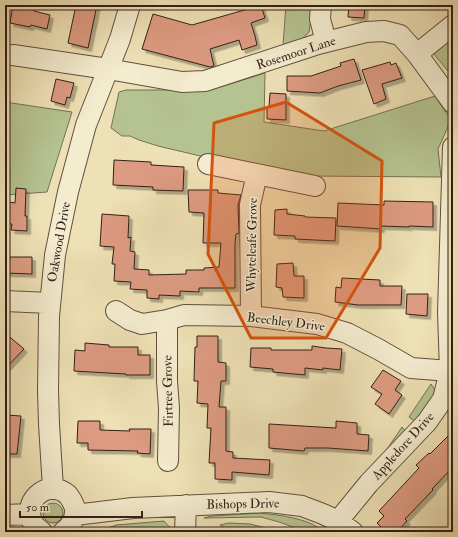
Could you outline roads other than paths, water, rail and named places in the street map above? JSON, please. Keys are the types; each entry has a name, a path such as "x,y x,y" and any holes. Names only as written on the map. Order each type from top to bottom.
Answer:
{"street":[{"name":"Oakwood Drive","path":"53,488 48,391 49,316 55,254 68,192 86,125 120,39 130,5"},
{"path":"321,5 320,19 326,42"},
{"path":"417,54 453,25"},
{"name":"Rosemoor Lane","path":"13,55 182,82 205,81 326,42 366,32 384,31 400,35 417,54 453,103"},
{"name":"Appledore Drive","path":"345,527 369,483 428,422 443,399 450,371 453,147"},
{"path":"208,164 314,186"},
{"name":"Whyteleafe Grove","path":"251,316 250,205 257,174"},
{"path":"5,301 50,303"},
{"name":"Beechley Drive","path":"116,311 130,320 142,324 167,320 184,315 251,316 317,324 347,333 411,368 450,371"},
{"name":"Firtree Grove","path":"167,320 167,381 169,408 168,461"},
{"path":"42,532 36,527 32,520 30,507 38,493 53,488 66,494 72,500 75,507 74,520 70,527 63,532"},
{"name":"Bishops Drive","path":"75,515 133,508 275,502 302,506 324,514 345,527"},
{"path":"186,532 192,505"},
{"path":"5,515 30,514"}]}
